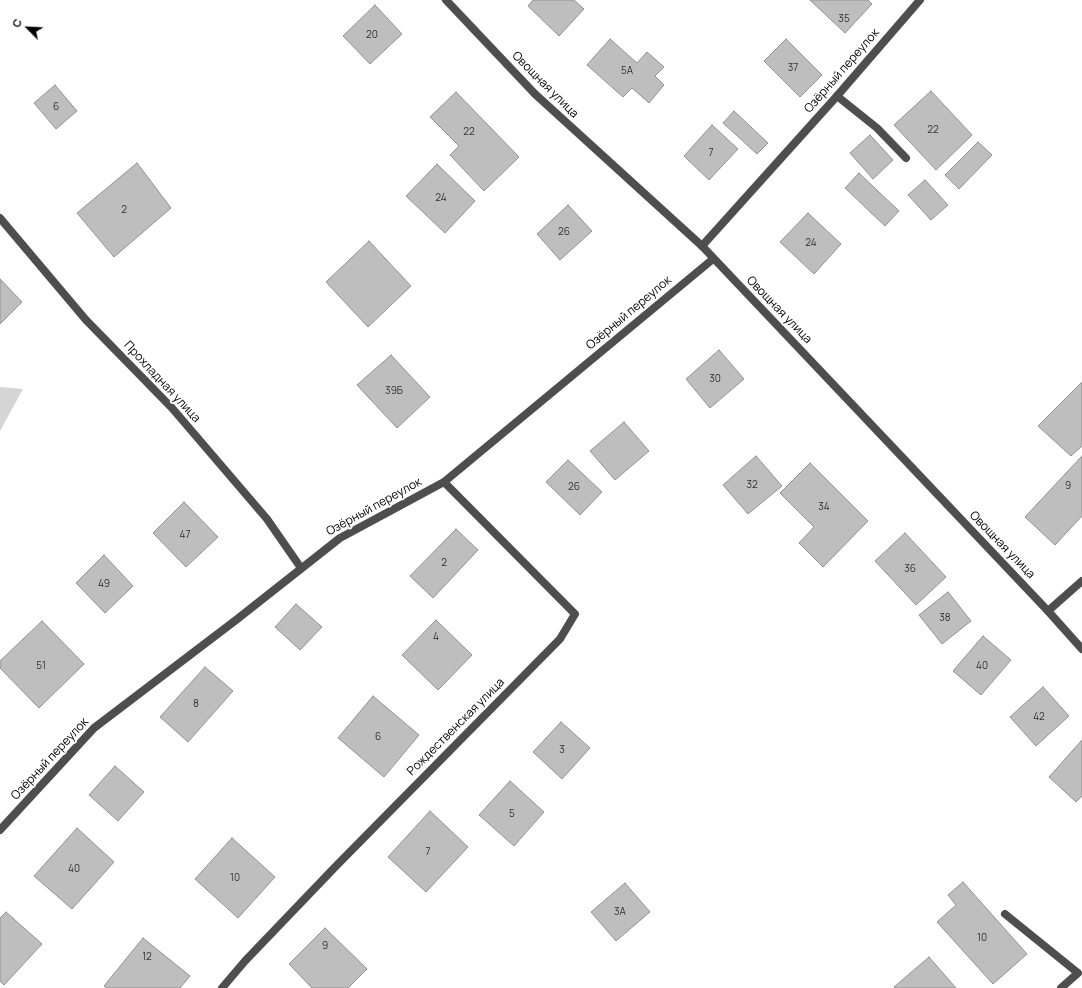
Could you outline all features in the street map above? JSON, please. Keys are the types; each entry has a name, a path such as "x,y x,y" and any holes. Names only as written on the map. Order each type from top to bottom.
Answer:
{"street":[{"name":"Овощная улица","path":"446,0 535,94 702,246 1048,611 1082,649"},
{"name":"Озёрный переулок","path":"702,246 837,96 920,0"},
{"path":"837,96 877,128 906,158"},
{"name":"Прохладная улица","path":"0,218 86,320 172,408 262,513 301,568"},
{"name":"Озёрный переулок","path":"0,830 94,728 236,620 340,538 444,482 713,259"},
{"name":"Рождественская улица","path":"222,988 245,961 337,865 560,639 575,614 444,482"},
{"path":"1048,611 1082,581"},
{"path":"1005,914 1080,976 1061,988"}],"shaded area":[{"path":"0,387 23,389 0,431"}],"building":[{"path":"533,0 574,0 584,9 559,36 528,6"},
{"path":"810,0 868,0 872,4 845,33"},
{"path":"375,5 402,34 370,64 343,36"},
{"path":"610,39 637,63 647,52 664,67 655,76 664,85 649,103 632,88 623,97 587,65"},
{"path":"786,39 822,75 800,97 764,61"},
{"path":"55,85 77,111 56,129 34,103"},
{"path":"931,91 972,135 936,170 894,125"},
{"path":"456,92 519,157 484,191 450,155 459,146 430,117"},
{"path":"734,111 768,143 757,154 723,123"},
{"path":"712,125 738,149 709,180 684,156"},
{"path":"870,135 893,160 873,179 850,153"},
{"path":"978,142 992,155 959,189 945,175"},
{"path":"137,163 171,208 114,257 77,213"},
{"path":"437,164 475,201 445,233 406,196"},
{"path":"859,173 899,211 885,226 845,188"},
{"path":"925,180 948,205 931,220 908,195"},
{"path":"568,205 592,231 560,260 537,234"},
{"path":"808,213 841,244 814,274 780,242"},
{"path":"369,241 411,286 368,327 326,282"},
{"path":"0,279 22,302 0,324"},
{"path":"719,350 744,379 710,408 686,379"},
{"path":"391,355 430,397 397,428 357,385"},
{"path":"1082,382 1082,446 1071,456 1038,426"},
{"path":"624,422 649,451 615,480 590,451"},
{"path":"756,456 782,486 748,514 723,485"},
{"path":"1082,456 1082,516 1055,545 1025,517"},
{"path":"568,460 602,492 580,515 546,482"},
{"path":"810,463 868,521 823,567 799,543 814,527 780,493"},
{"path":"184,502 218,537 186,567 153,533"},
{"path":"456,529 478,550 433,598 410,576"},
{"path":"905,533 946,577 916,605 875,561"},
{"path":"104,555 133,586 105,613 76,583"},
{"path":"948,592 971,621 942,644 919,615"},
{"path":"296,604 322,627 300,650 275,627"},
{"path":"436,620 472,655 438,690 402,655"},
{"path":"42,621 84,664 39,708 0,668 0,661"},
{"path":"983,636 1011,660 981,695 953,671"},
{"path":"205,667 233,691 188,742 160,717"},
{"path":"1043,687 1069,716 1036,746 1010,717"},
{"path":"373,696 419,735 384,777 338,738"},
{"path":"561,722 590,748 562,779 533,752"},
{"path":"1082,740 1082,796 1076,802 1049,777"},
{"path":"115,766 144,792 118,821 89,795"},
{"path":"510,781 544,812 514,846 479,815"},
{"path":"430,811 468,847 426,892 388,857"},
{"path":"77,828 114,862 72,909 34,876"},
{"path":"232,838 275,877 238,918 195,879"},
{"path":"963,882 1027,954 993,984 937,922 956,905 948,895"},
{"path":"625,883 650,912 616,941 591,912"},
{"path":"6,912 42,944 4,985 0,981 0,918"},
{"path":"325,928 367,969 348,988 312,988 289,964"},
{"path":"143,938 190,976 180,988 107,988 104,986"},
{"path":"929,957 956,988 894,987"}]}
